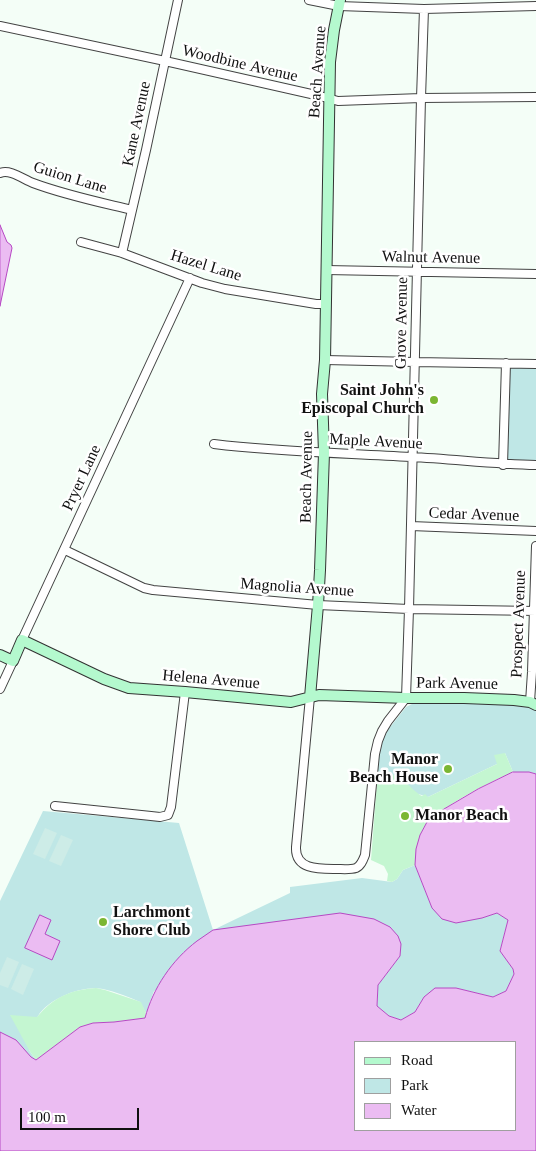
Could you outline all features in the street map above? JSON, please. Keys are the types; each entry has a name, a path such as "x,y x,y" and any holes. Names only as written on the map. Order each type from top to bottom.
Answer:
{"street":[{"name":"Kane Avenue","path":"122,253 178,0"},
{"path":"309,0 424,9 536,6"},
{"name":"Beach Avenue","path":"302,862 297,857 296,847 318,604 324,453 322,394 331,47 339,3"},
{"name":"Grove Avenue","path":"406,698 424,9"},
{"name":"Woodbine Avenue","path":"0,26 165,61 338,102 421,98 536,97"},
{"name":"Guion Lane","path":"0,173 12,174 57,192 132,210"},
{"name":"Hazel Lane","path":"81,242 122,253 202,283 225,289 325,304"},
{"name":"Walnut Avenue","path":"326,270 536,274"},
{"name":"Pryer Lane","path":"0,689 190,278"},
{"path":"324,360 536,364"},
{"path":"503,465 506,363"},
{"name":"Maple Avenue","path":"214,444 252,449 412,457 503,465 536,465"},
{"name":"Cedar Avenue","path":"411,526 536,530"},
{"name":"Prospect Avenue","path":"533,703 532,672 536,546"},
{"name":"Magnolia Avenue","path":"64,550 148,589 318,604 409,609 535,611"},
{"name":"Helena Avenue","path":"22,640 104,679 129,688 291,702 319,695 406,698"},
{"path":"0,655 13,661"},
{"path":"55,806 160,817 168,815 171,807 185,692"},
{"name":"Park Avenue","path":"302,862 322,870 348,869 357,867 362,863 365,856 375,754 378,741 388,721 406,698 464,698 514,700 533,703"}],"green space":[{"path":"508,365 536,366 536,463 505,462"},
{"path":"418,701 512,704 536,710 536,774 513,772 505,753 497,764 428,797 415,793 400,777 389,774 384,775 377,782 379,750 383,736 406,707"},
{"path":"43,811 179,823 213,930 290,893 290,887 362,878 392,882 397,879 403,870 415,865 432,908 482,918 497,913 508,920 500,950 513,969 514,974 506,991 493,997 456,988 424,997 415,1012 401,1020 389,1016 377,1006 378,985 400,956 154,991 146,1013 140,1002 131,998 103,989 86,989 58,998 38,1016 33,1028 29,1050 36,1060 0,1053 0,901"}],"sand":[{"name":"Manor Beach","path":"505,753 513,772 465,796 430,820 419,838 415,865 403,870 397,879 392,882 387,881 388,874 384,866 371,860 377,782 386,775 396,776 422,796 425,794 428,797 497,764 494,755"},
{"path":"96,988 141,1002 146,1013 145,1018 93,1023 80,1027 36,1060 10,1015 37,1017 50,1004 63,996"}],"shaded area":[{"path":"45,828 57,833 45,859 33,854"},
{"path":"61,835 73,840 61,866 49,861"},
{"path":"7,957 19,962 8,988 0,985 0,973"},
{"path":"22,964 34,969 23,995 11,989"}],"water":[{"path":"0,225 7,242 12,248 0,306"},
{"path":"513,772 536,774 536,1151 0,1151 0,1032 16,1040 36,1060 80,1027 93,1023 145,1018 158,985 165,975 179,957 213,930 340,913 374,919 390,927 398,936 401,944 400,956 378,985 377,1006 389,1016 401,1020 415,1012 424,997 435,988 456,988 493,997 506,991 514,974 513,969 500,951 508,920 497,913 456,923 442,919 432,908 415,865 416,849 420,835 427,822 444,809 478,789"},
{"path":"40,915 51,920 45,934 60,941 52,960 25,948"}],"place":[{"name":"Saint John's Episcopal Church","path":"434,400"},
{"name":"Manor Beach House","path":"448,769"},
{"name":"Manor Beach","path":"405,816"},
{"name":"Larchmont Shore Club","path":"103,922"}]}
